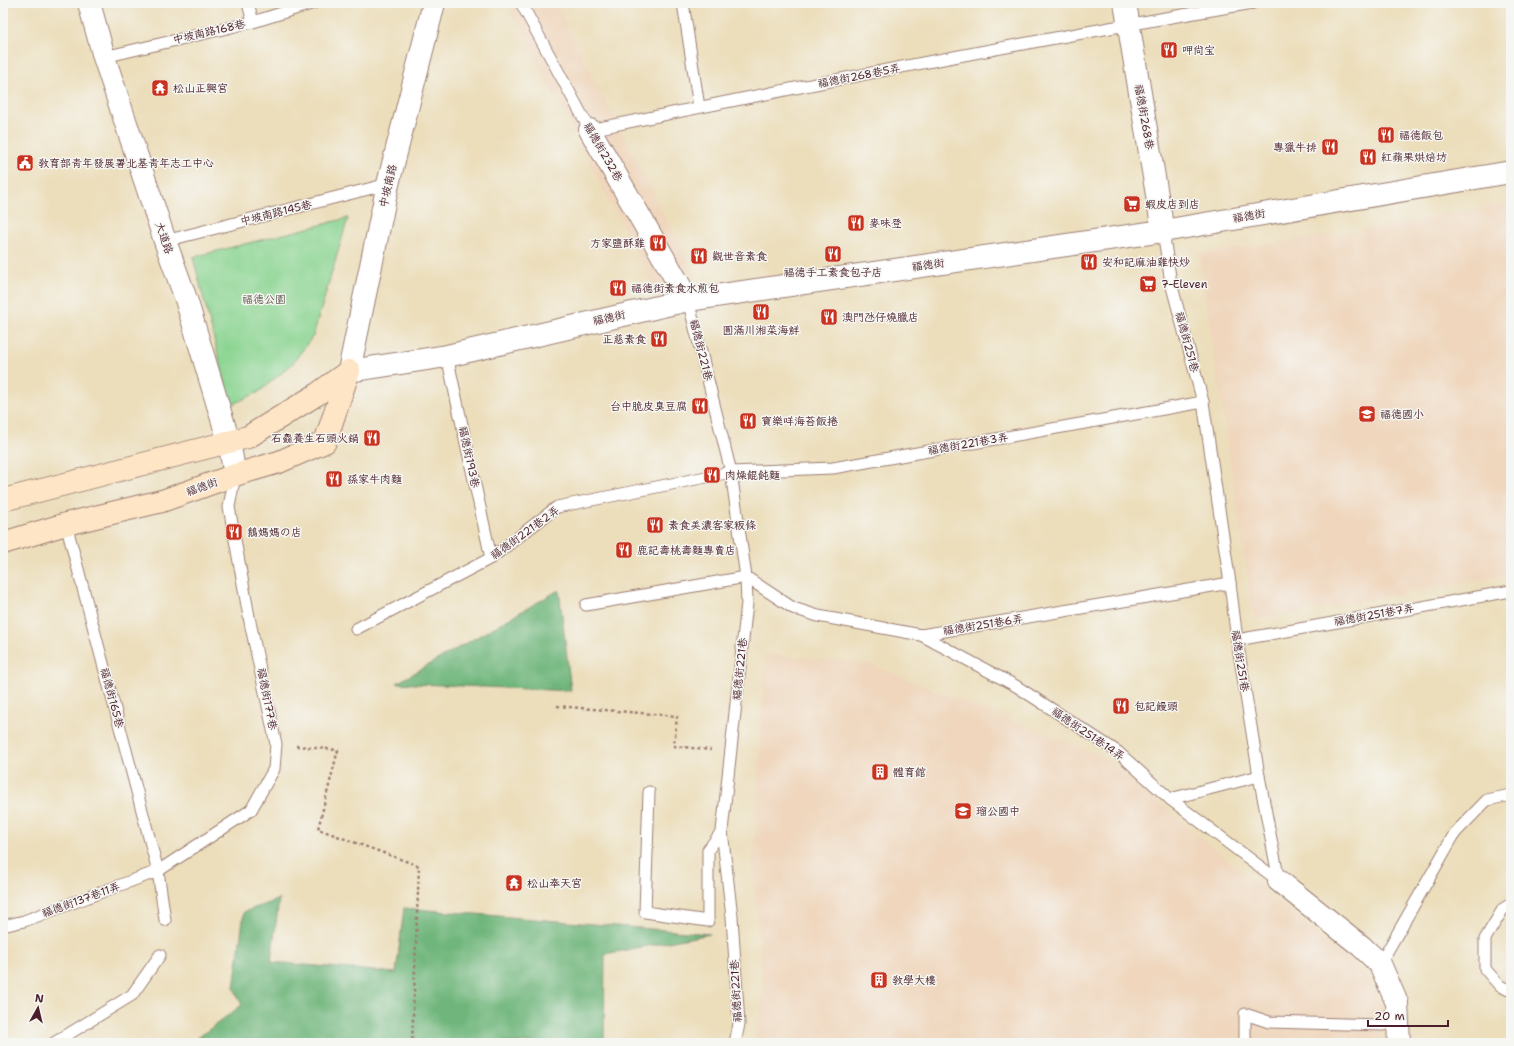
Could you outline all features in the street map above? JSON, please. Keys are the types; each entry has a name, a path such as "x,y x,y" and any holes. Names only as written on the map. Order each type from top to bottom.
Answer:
{"street":[{"name":"大道路","path":"90,3 104,57 165,241 186,299 229,442 235,475"},
{"name":"中坡南路","path":"348,371 388,184 434,3"},
{"name":"福德街268巷","path":"1125,3 1163,231"},
{"name":"福德街232巷","path":"590,130 688,300"},
{"name":"福德街","path":"3,500 248,437 316,395 348,371 447,356 688,300 1163,231 1511,172"},
{"name":"福德街","path":"3,543 66,524 162,501 235,475 279,462 325,442 348,371"},
{"path":"1279,881 1361,946 1380,964 1397,1002 1399,1043"}],"lane":[{"path":"248,3 253,22"},
{"name":"中坡南路168巷","path":"104,57 253,22 314,3"},
{"name":"福德街232巷","path":"521,3 590,130"},
{"path":"683,3 699,108"},
{"name":"福德街268巷5弄","path":"590,130 1128,24 1254,3"},
{"name":"中坡南路145巷","path":"165,241 388,184"},
{"name":"福德街251巷","path":"1163,231 1171,283 1203,402 1230,583 1236,640 1259,776 1279,881"},
{"name":"福德街221巷","path":"688,300 731,472 746,578 747,603 722,831 732,917 739,1024 735,1043"},
{"name":"福德街193巷","path":"447,356 491,558"},
{"name":"福德街221巷3弄","path":"731,472 833,468 1203,402"},
{"name":"福德街221巷2弄","path":"356,629 491,558 557,507 731,472"},
{"name":"福德街177巷","path":"158,871 251,810 274,769 276,744 250,622 229,507 235,475"},
{"name":"福德街165巷","path":"66,524 158,871 165,920"},
{"path":"586,605 746,578"},
{"name":"福德街251巷6弄","path":"746,578 793,608 818,616 921,635 1230,583"},
{"name":"福德街251巷7弄","path":"1236,640 1511,591"},
{"name":"福德街251巷14弄","path":"921,635 1016,686 1118,752 1170,799 1279,881"},
{"path":"1170,799 1259,776"},
{"path":"649,792 645,912 708,921 708,850 722,831"},
{"path":"1380,964 1455,833 1487,800 1511,795"},
{"name":"福德街137巷11弄","path":"3,926 24,921 158,871"},
{"path":"1511,904 1504,908 1485,939 1485,969 1500,986 1511,991"},
{"path":"54,1043 132,994 160,955"},
{"path":"1245,1043 1245,1014 1269,1022 1383,1025 1397,1002"}],"path":[{"path":"557,706 677,716 674,746 731,753"},
{"path":"276,744 338,750 318,829 419,866 412,1043"}],"shaded area":[{"path":"507,3 555,3 692,269 654,288"},
{"name":"福德國小","path":"1511,202 1511,575 1254,620 1199,254 1362,230"},
{"name":"瑠公國中","path":"765,654 869,664 1103,756 1369,977 1385,1013 1382,1043 754,1043 763,994 753,867"}],"green space":[{"name":"福德公園","path":"348,218 313,336 292,364 259,392 231,405 193,257"},
{"path":"559,590 571,691 397,683"},
{"path":"279,899 271,962 396,973 404,908 710,934 605,954 604,1043 191,1043 242,1005 234,988 244,912"}],"place":[{"name":"呷尚宝","path":"1169,50"},
{"name":"松山正興宮","path":"160,88"},
{"name":"福德飯包","path":"1386,135"},
{"name":"專獵牛排","path":"1330,147"},
{"name":"紅蘋果烘焙坊","path":"1368,157"},
{"name":"教育部青年發展署北基青年志工中心","path":"25,163"},
{"name":"蝦皮店到店","path":"1132,204"},
{"name":"麥味登","path":"856,223"},
{"name":"方家鹽酥雞","path":"658,243"},
{"name":"福德手工素食包子店","path":"833,254"},
{"name":"觀世音素食","path":"699,256"},
{"name":"安和記麻油雞快炒","path":"1089,262"},
{"name":"7-Eleven","path":"1148,284"},
{"name":"福德街素食水煎包","path":"618,288"},
{"name":"圓滿川湘菜海鮮","path":"761,312"},
{"name":"澳門氹仔燒臘店","path":"829,317"},
{"name":"正慈素食","path":"659,339"},
{"name":"台中脆皮臭豆腐","path":"700,406"},
{"name":"福德國小","path":"1367,414"},
{"name":"寶樂咩海苔飯捲","path":"748,421"},
{"name":"石鱻養生石頭火鍋","path":"372,438"},
{"name":"肉燥餛飩麵","path":"712,475"},
{"name":"孫家牛肉麵","path":"334,479"},
{"name":"素食美濃客家粄條","path":"655,525"},
{"name":"鵝媽媽の店","path":"234,532"},
{"name":"鹿記壽桃壽麵專賣店","path":"624,550"},
{"name":"包記饅頭","path":"1121,706"},
{"name":"體育館","path":"880,772"},
{"name":"瑠公國中","path":"963,811"},
{"name":"松山奉天宮","path":"514,883"},
{"name":"教學大樓","path":"879,980"}]}
